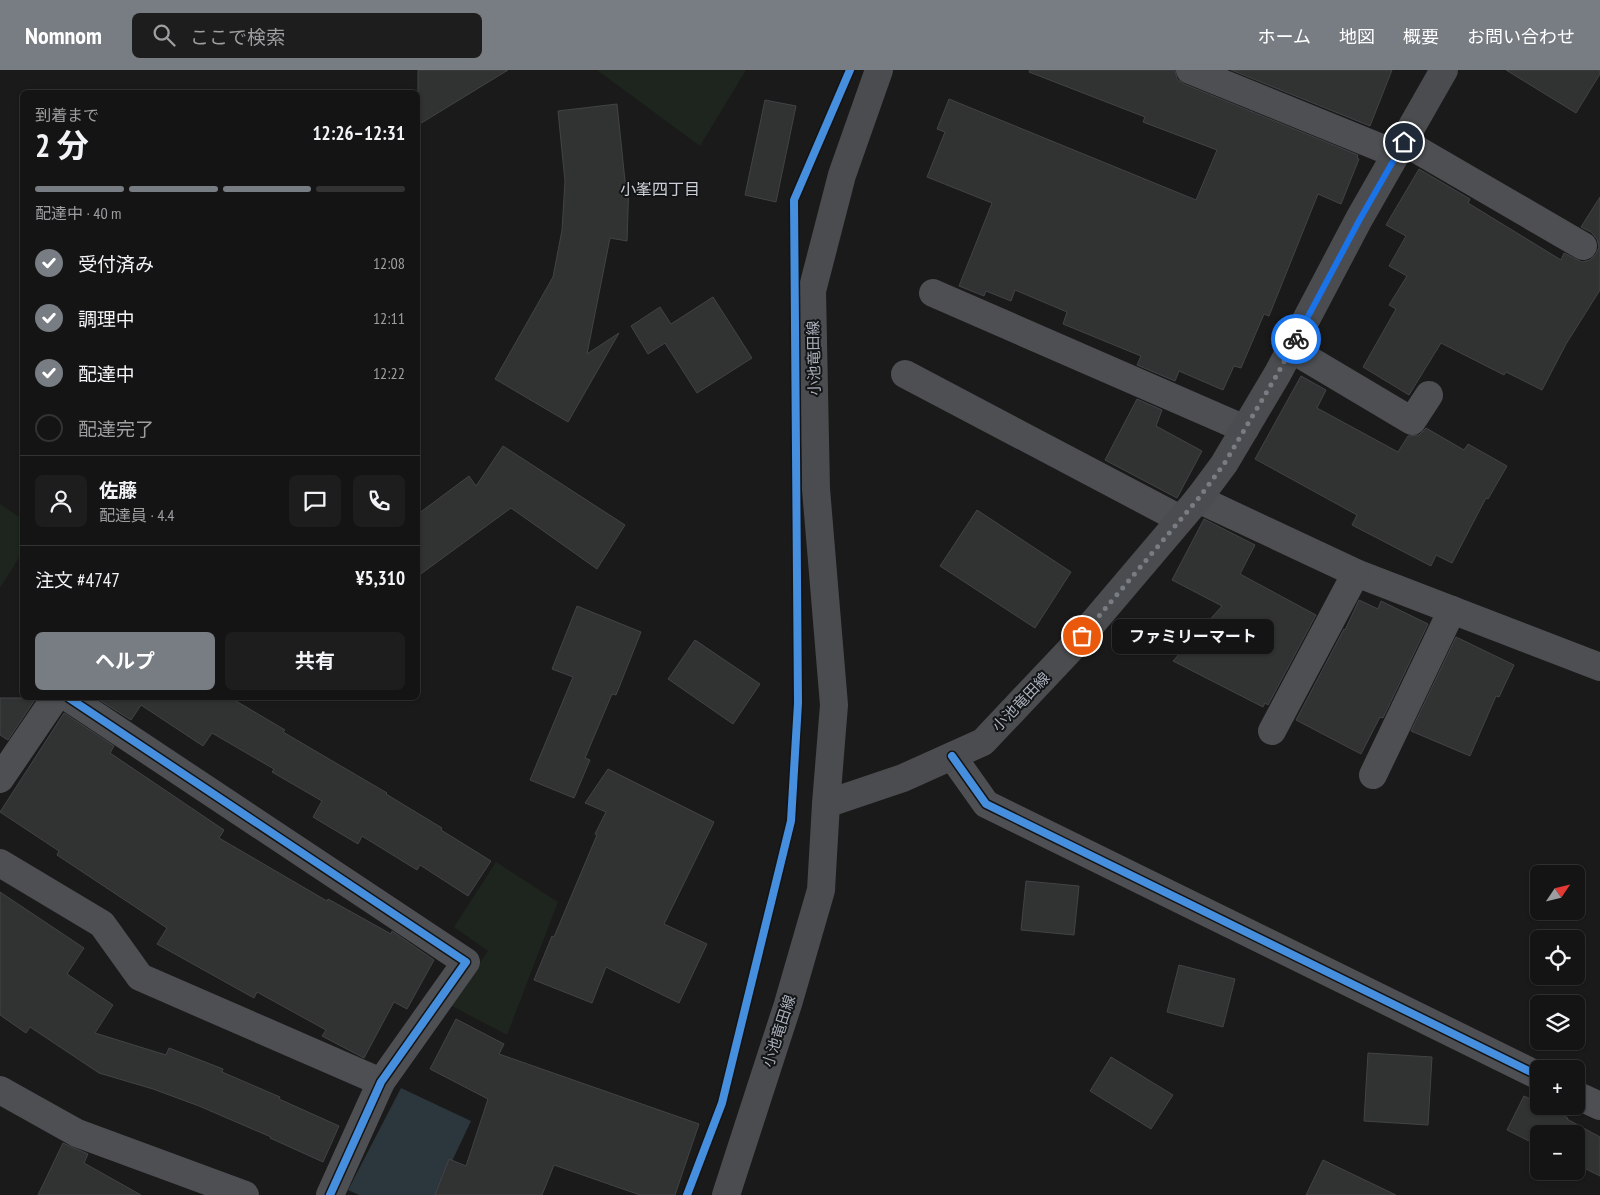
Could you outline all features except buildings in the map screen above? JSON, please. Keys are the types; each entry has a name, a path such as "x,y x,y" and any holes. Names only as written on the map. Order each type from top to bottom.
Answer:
{"main road":[{"name":"小池竜田線","path":"726,1195 788,1004 820,890 834,705 816,489 812,291 842,174 879,70"},
{"name":"小池竜田線","path":"826,804 904,778 982,742 1069,651 1198,499 1224,464 1291,349 1360,219 1444,70"}],"street":[{"path":"1190,70 1400,148 1583,246"},
{"path":"933,294 1245,429"},
{"path":"1291,349 1412,421 1429,395"},
{"path":"906,374 1180,519"},
{"path":"1198,499 1356,573 1600,667"},
{"path":"1272,731 1356,573"},
{"path":"1373,775 1452,610"},
{"path":"0,780 54,700"},
{"path":"72,700 466,962 381,1082 330,1195"},
{"path":"952,756 986,804 1530,1072"},
{"path":"0,863 102,924 140,977 381,1082"},
{"path":"0,1090 77,1133 245,1195"},
{"path":"1585,1099 1600,1106"}],"shaded area":[{"path":"597,70 746,70 700,146"},
{"path":"0,504 20,518 20,556 0,588"},
{"path":"496,862 558,902 507,1035 450,1005 488,951 454,927"},
{"path":"401,1088 471,1121 436,1195 359,1195 348,1190"}],"cycle path":[{"path":"687,1195 722,1103 791,821 798,703 794,200 850,70"},
{"path":"72,700 466,962 381,1082 330,1195"},
{"path":"952,756 986,804 1530,1072"}],"way so far":[{"path":"1082,636 1198,499 1224,464 1296,339"}],"place":[{"name":"ファミリーマート","path":"1082,636"}],"district":[{"name":"小峯四丁目","path":"660,189"}],"route":[{"path":"1296,339 1360,219 1404,142"}]}
